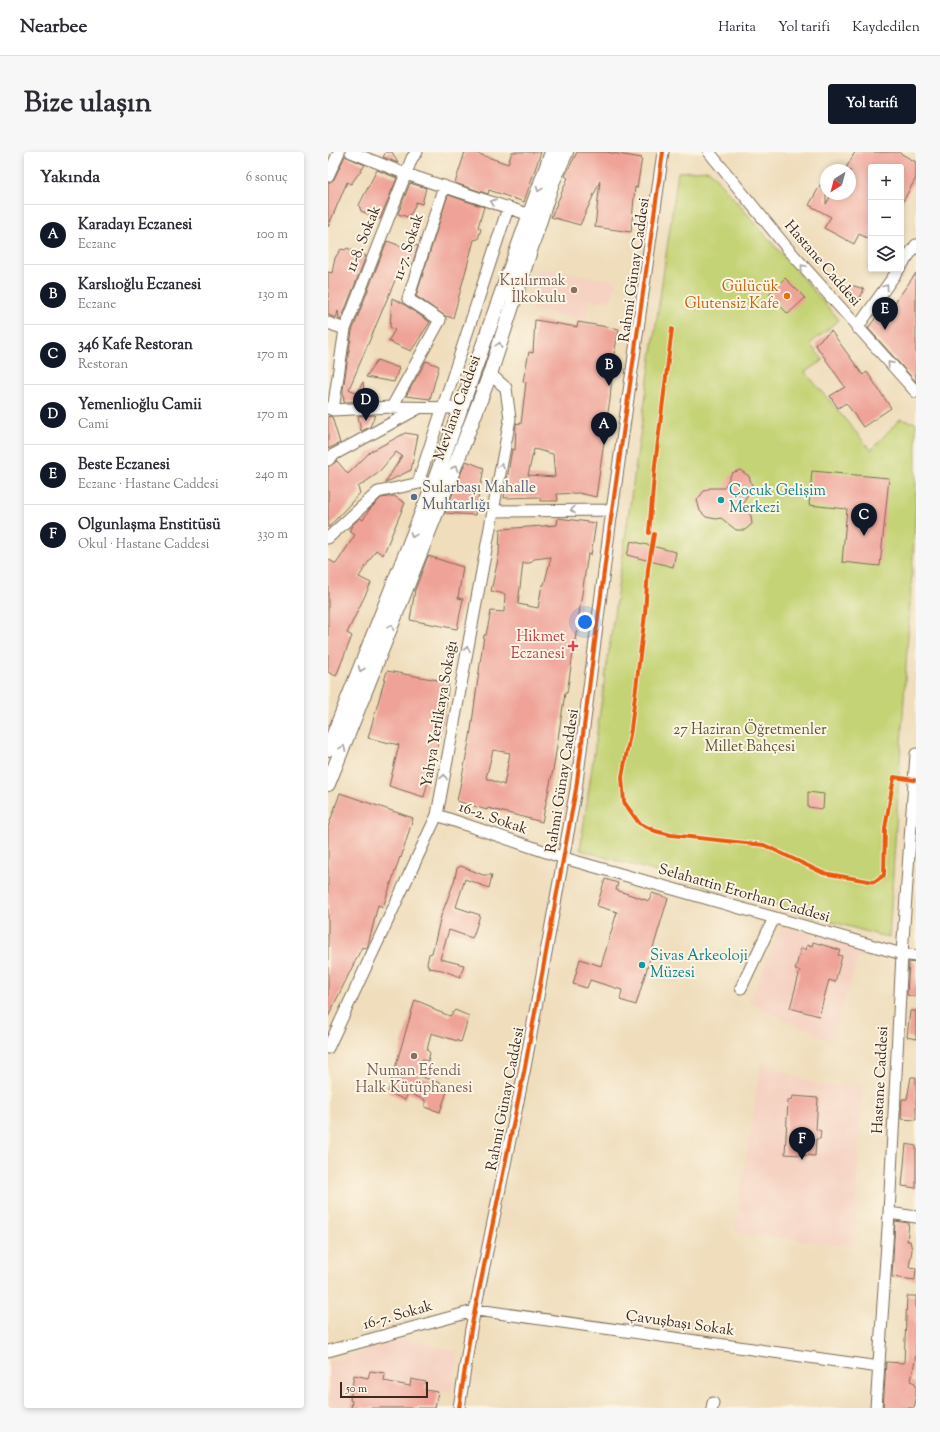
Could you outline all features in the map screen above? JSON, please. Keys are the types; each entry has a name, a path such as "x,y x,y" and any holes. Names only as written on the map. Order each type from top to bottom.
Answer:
{"main road":[{"name":"Mevlana Caddesi","path":"328,749 434,480 552,152"},
{"name":"Mevlana Caddesi","path":"328,784 490,374 552,183 566,152"}],"street":[{"path":"328,176 338,152"},
{"path":"351,152 406,174 530,215"},
{"name":"Hastane Caddesi","path":"709,152 788,249 857,328 916,392"},
{"name":"11-8. Sokak","path":"331,409 345,329 406,174 412,154"},
{"name":"Rahmi Günay Caddesi","path":"459,1408 471,1329 477,1310 524,1075 576,789 612,510 665,154"},
{"name":"11-7. Sokak","path":"392,407 440,320 408,299 444,186"},
{"path":"418,483 508,208"},
{"path":"904,262 916,245"},
{"path":"857,328 897,272"},
{"path":"328,323 345,329"},
{"name":"Yahya Yerlikaya Sokağı","path":"328,1048 437,815 510,419 506,388 490,374"},
{"path":"331,409 392,407 442,409 459,408"},
{"path":"328,460 333,455 420,408"},
{"path":"328,538 378,492 434,480"},
{"path":"493,511 612,510"},
{"name":"Hastane Caddesi","path":"876,1408 889,1213 902,954 913,828 916,754"},
{"name":"16-2. Sokak","path":"437,815 564,858"},
{"name":"Selahattin Erorhan Caddesi","path":"564,858 902,954 916,956"},
{"path":"741,988 774,918"},
{"path":"889,1213 916,1217"},
{"name":"16-7. Sokak","path":"328,1351 477,1310"},
{"name":"Çavuşbaşı Sokak","path":"477,1310 879,1367"}],"shaded area":[{"name":"Kızılırmak İlkokulu","path":"537,268 616,281 611,302 590,300 586,320 531,310"},
{"path":"782,925 861,949 831,1042 749,1002"},
{"path":"761,1063 817,1085 862,1086 854,1247 734,1233"},
{"path":"405,1338 458,1352 451,1392 442,1390 439,1408 328,1408 328,1363"}],"green space":[{"name":"27 Haziran Öğretmenler Millet Bahçesi","path":"709,170 839,320 810,344 823,360 805,372 871,450 900,419 916,423 916,506 889,938 580,850 678,172"}],"building":[{"path":"386,152 392,152 398,163 383,157"},
{"path":"465,152 473,152 508,164 512,152 541,152 524,202 489,190 488,194 455,183"},
{"path":"577,152 606,152 642,158 637,188 635,187 631,232 595,227 600,181 580,225 551,217 568,178 565,176"},
{"path":"855,152 898,152 916,162 916,178 904,200 904,164 868,164 868,238 859,234 854,244 824,228 831,217 809,205 820,186 820,200 826,200 826,204 828,200 856,200 856,164 848,164"},
{"path":"345,156 365,165 351,184 347,182 328,227 328,183 334,179"},
{"path":"377,170 397,178 380,219 361,211 359,205"},
{"path":"410,183 426,188 422,204 416,202 408,217 398,214"},
{"path":"448,195 484,207 478,227 481,229 478,239 474,240 453,318 445,316 416,296"},
{"path":"387,241 404,247 405,241 418,246 411,268 402,264 349,389 357,393 363,382 365,401 344,402 343,390 352,331"},
{"path":"347,248 366,256 341,320 339,319 338,311 336,318 328,315 328,272 332,273 335,258 341,249 345,250"},
{"path":"916,273 916,382 868,328 883,308 888,312"},
{"name":"Gülücük Glutensiz Kafe","path":"785,278 805,298 788,314 769,294"},
{"path":"851,285 864,289 857,301 847,293"},
{"path":"392,298 430,322 411,351 388,341 395,330 390,327"},
{"path":"535,320 577,327 578,322 619,329 613,359 610,400 596,497 579,493 557,494 558,501 540,501 540,497 504,498 512,449 515,450 516,423 521,424 526,382 523,381 529,352 533,353","holes":["534,449 553,454 555,477 528,475"]},
{"path":"831,331 863,375 867,372 891,408 863,427 846,403 838,408 830,396 845,387 815,344"},
{"path":"377,360 399,368 394,382 366,377"},
{"path":"426,361 439,366 430,399 406,396"},
{"path":"375,415 370,427 361,431 358,416"},
{"path":"328,416 332,417 340,443 328,449"},
{"path":"405,433 418,435 411,470 385,483 402,456 396,452 377,474 358,487 360,493 328,528 328,467 337,461 348,474 370,452"},
{"path":"466,461 484,468 475,515 445,513"},
{"name":"Çocuk Gelişim Merkezi","path":"740,470 749,476 752,486 744,501 745,506 751,516 752,524 745,530 736,530 721,518 716,519 706,517 700,511 697,500 704,491 710,488 724,488 732,473"},
{"path":"812,471 889,478 880,566 842,562 847,509 809,505"},
{"path":"394,496 405,503 383,555 376,550 359,577 371,583 347,633 352,636 336,676 328,672 328,559 336,564 355,535 349,531 353,524 360,518 363,520 369,510 381,498"},
{"path":"558,518 596,523 591,555 588,554 567,693 565,693 554,765 542,822 488,808 487,810 457,801 470,737 484,635 486,635 491,611 504,612 505,594 491,591 499,555 500,529 557,525","holes":["551,557 544,585 542,585 538,608 518,604 523,563 530,563 534,559","493,750 510,753 504,785 486,778"]},
{"path":"631,541 676,552 673,567 627,555"},
{"path":"428,556 463,567 458,598 463,599 457,629 410,620 415,590"},
{"path":"387,671 449,682 444,719 424,797 389,786 399,745 368,738"},
{"path":"808,792 824,794 823,809 808,807"},
{"path":"340,793 413,818 401,858 400,857 383,907 378,905 367,948 362,947 328,1017 328,827"},
{"path":"461,866 483,875 492,875 489,888 465,879 456,907 480,915 472,938 449,930 440,959 464,965 460,977 442,970 429,968 427,964 429,954 432,953 441,916 454,882 457,868"},
{"path":"605,879 618,883 616,890 649,901 652,893 668,898 636,1005 620,1000 622,990 590,980 587,988 573,984 580,959 601,966 617,912 597,906"},
{"path":"813,942 840,950 838,955 842,956 835,982 829,980 819,1016 790,1008 800,971 795,970 801,948 806,950 807,945 812,946"},
{"path":"909,962 916,963 916,997 907,995"},
{"name":"Numan Efendi Halk Kütüphanesi","path":"415,1000 450,1016 455,1010 469,1016 461,1042 431,1033 427,1050 430,1053 428,1061 422,1059 419,1076 449,1086 440,1112 425,1107 425,1100 408,1093 405,1100 388,1092"},
{"path":"910,1011 916,1011 916,1039 907,1037"},
{"path":"911,1077 916,1077 916,1120 901,1119 902,1099 907,1099"},
{"path":"793,1096 818,1098 816,1129 821,1131 820,1139 816,1139 815,1156 785,1154 788,1101 792,1100"},
{"path":"906,1144 916,1146 916,1188 902,1186"},
{"path":"895,1221 909,1223 907,1241 910,1241 912,1250 909,1267 916,1268 915,1280 892,1277"},
{"path":"907,1296 916,1296 916,1354 911,1381 916,1384 916,1400 914,1408 883,1408 886,1362 904,1363"},
{"path":"370,1371 385,1373 384,1381 410,1386 411,1379 426,1382 425,1390 438,1392 435,1408 351,1408 352,1401 350,1400 354,1375 368,1378"}],"cycle path":[{"path":"459,1408 471,1329 525,1067 576,789 610,525 663,152"},
{"path":"649,533 655,465 672,329"},
{"path":"654,534 648,569 645,614 631,729 622,777 624,802 639,823 655,831 671,835 764,845 823,873 874,882 884,875 885,828 894,777 914,780"}],"place":[{"name":"Kızılırmak İlkokulu","path":"574,290"},
{"name":"Gülücük Glutensiz Kafe","path":"787,296"},
{"name":"Beste Eczanesi","path":"885,330"},
{"name":"Karslıoğlu Eczanesi","path":"609,386"},
{"name":"Yemenlioğlu Camii","path":"366,421"},
{"name":"Karadayı Eczanesi","path":"604,445"},
{"name":"Sularbaşı Mahalle Muhtarlığı","path":"414,497"},
{"name":"Çocuk Gelişim Merkezi","path":"721,500"},
{"name":"346 Kafe Restoran","path":"864,536"},
{"name":"Hikmet Eczanesi","path":"573,646"},
{"name":"Sivas Arkeoloji Müzesi","path":"642,965"},
{"name":"Numan Efendi Halk Kütüphanesi","path":"414,1056"},
{"name":"Olgunlaşma Enstitüsü","path":"802,1160"}]}
